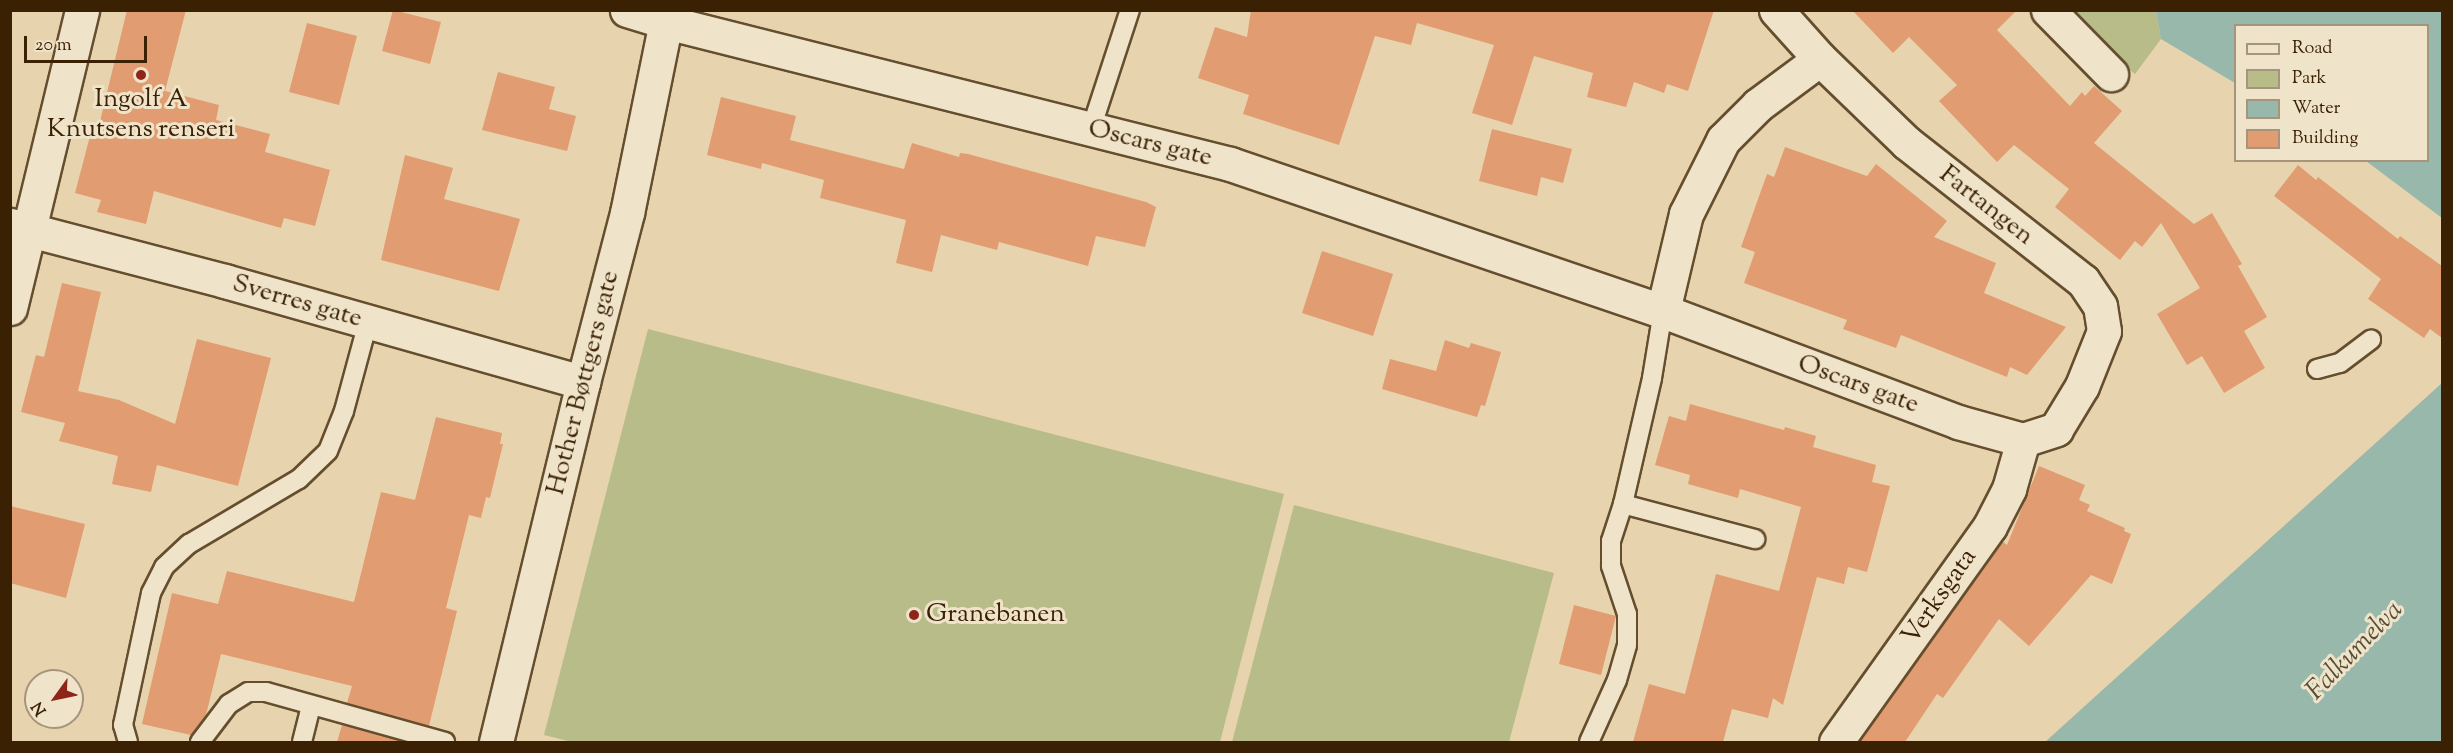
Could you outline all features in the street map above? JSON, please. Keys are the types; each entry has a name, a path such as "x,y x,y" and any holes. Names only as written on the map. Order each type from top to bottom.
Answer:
{"street":[{"path":"10,308 19,228 82,10"},
{"name":"Oscars gate","path":"627,10 668,16 1230,164 1663,311 1958,422 2023,440"},
{"name":"Fartangen","path":"1776,10 1820,60 1906,143 2083,281 2100,306 2103,331 2082,386 2056,429 2023,440"},
{"path":"2048,10 2111,74"},
{"name":"Hother Bøttgers gate","path":"496,742 583,382 627,213 668,16"},
{"path":"1663,311 1686,214 1723,140 1758,105 1820,60"},
{"name":"Sverres gate","path":"19,228 225,281 583,382"},
{"name":"Verksgata","path":"1836,742 1990,526 2009,489 2023,440"}],"lane":[{"path":"1091,129 1130,10"},
{"path":"1588,742 1602,719 1627,645 1627,614 1611,566 1611,541 1623,504 1652,378 1663,311"},
{"path":"129,742 123,725 151,593 164,567 189,544 299,479 328,451 344,411 369,322"},
{"path":"2317,369 2340,363 2371,340"},
{"path":"1623,504 1755,539"},
{"path":"200,742 229,704 248,692 266,692 445,742"},
{"path":"302,742 311,705"}],"green space":[{"path":"2053,11 2156,11 2161,39 2135,74"},
{"name":"Granebanen","path":"648,329 1284,494 1220,742 572,742 544,735"},
{"path":"1294,505 1554,573 1509,742 1232,742"}],"water":[{"path":"2156,11 2442,11 2442,218 2367,162 2429,162 2429,24 2234,24 2234,82 2161,39"},
{"name":"Falkumelva","path":"2442,383 2442,742 2045,742"}],"building":[{"path":"127,10 186,10 165,91 219,105 216,120 270,134 265,152 330,170 315,226 284,218 281,228 154,191 146,224 97,212 101,200 75,193 90,136 96,138"},
{"path":"393,10 441,22 430,64 382,51"},
{"path":"1251,10 1714,10 1688,91 1667,84 1664,93 1634,82 1626,107 1587,97 1593,73 1534,56 1512,125 1472,113 1494,45 1417,23 1411,45 1375,36 1339,145 1243,114 1249,95 1198,78 1215,27 1247,37"},
{"path":"1852,10 2017,10 1997,30 2070,106 2082,92 2085,96 2094,86 2122,111 2094,143 2194,224 2212,213 2242,264 2238,266 2267,317 2244,331 2265,368 2224,393 2202,356 2187,365 2157,314 2200,288 2161,223 2142,247 2135,241 2120,260 2055,207 2069,189 2014,145 1997,162 1939,101 1957,85 1909,37 1893,53"},
{"path":"307,23 357,36 339,105 289,92"},
{"path":"498,72 555,87 549,109 576,116 567,151 482,130"},
{"path":"721,97 796,116 790,140 904,169 912,143 959,157 960,153 968,154 1146,202 1156,207 1145,247 1096,236 1088,266 999,242 997,250 941,235 932,272 896,263 906,220 820,198 824,180 762,163 761,169 707,155"},
{"path":"1492,129 1572,149 1563,183 1541,177 1537,196 1479,181"},
{"path":"1785,147 1867,176 1876,164 1947,221 1934,237 1996,263 1984,293 2066,327 2027,375 2010,367 2007,377 1901,335 1896,348 1843,329 1847,320 1744,283 1755,252 1741,247 1767,174 1774,177"},
{"path":"405,155 453,168 444,199 520,219 499,291 381,260"},
{"path":"2298,165 2316,180 2318,177 2398,239 2400,236 2442,266 2442,338 2430,329 2424,338 2368,299 2381,279 2274,196"},
{"path":"1322,251 1393,274 1373,336 1302,313"},
{"path":"62,283 101,292 78,391 119,400 175,424 197,339 271,358 238,486 157,465 151,492 112,484 118,456 59,441 65,423 21,412 36,355 44,357"},
{"path":"1445,340 1469,348 1471,343 1501,352 1485,406 1481,405 1477,417 1382,389 1390,359 1436,371"},
{"path":"1690,404 1784,430 1785,427 1816,436 1813,447 1876,465 1872,482 1890,486 1867,572 1848,567 1844,584 1817,577 1783,705 1773,698 1768,718 1732,709 1723,742 1633,742 1649,684 1685,694 1716,574 1779,591 1801,507 1740,489 1738,498 1688,484 1690,475 1655,465 1669,416 1686,421"},
{"path":"436,417 502,433 500,444 503,444 490,498 486,497 481,518 469,515 446,608 457,611 429,726 347,703 352,686 221,654 206,715 191,735 142,724 172,593 218,604 227,571 354,602 381,492 415,500"},
{"path":"2039,466 2085,485 2079,500 2090,505 2087,511 2125,528 2124,531 2131,534 2112,584 2091,575 2029,646 1999,619 1943,698 1937,694 1905,742 1859,742 2002,541 2007,545"},
{"path":"10,506 85,524 66,598 10,583"},
{"path":"1574,605 1616,616 1601,675 1559,664"},
{"path":"342,725 405,742 337,742"}],"place":[{"name":"Ingolf A Knutsens renseri","path":"141,75"},
{"name":"Granebanen","path":"914,615"}]}
